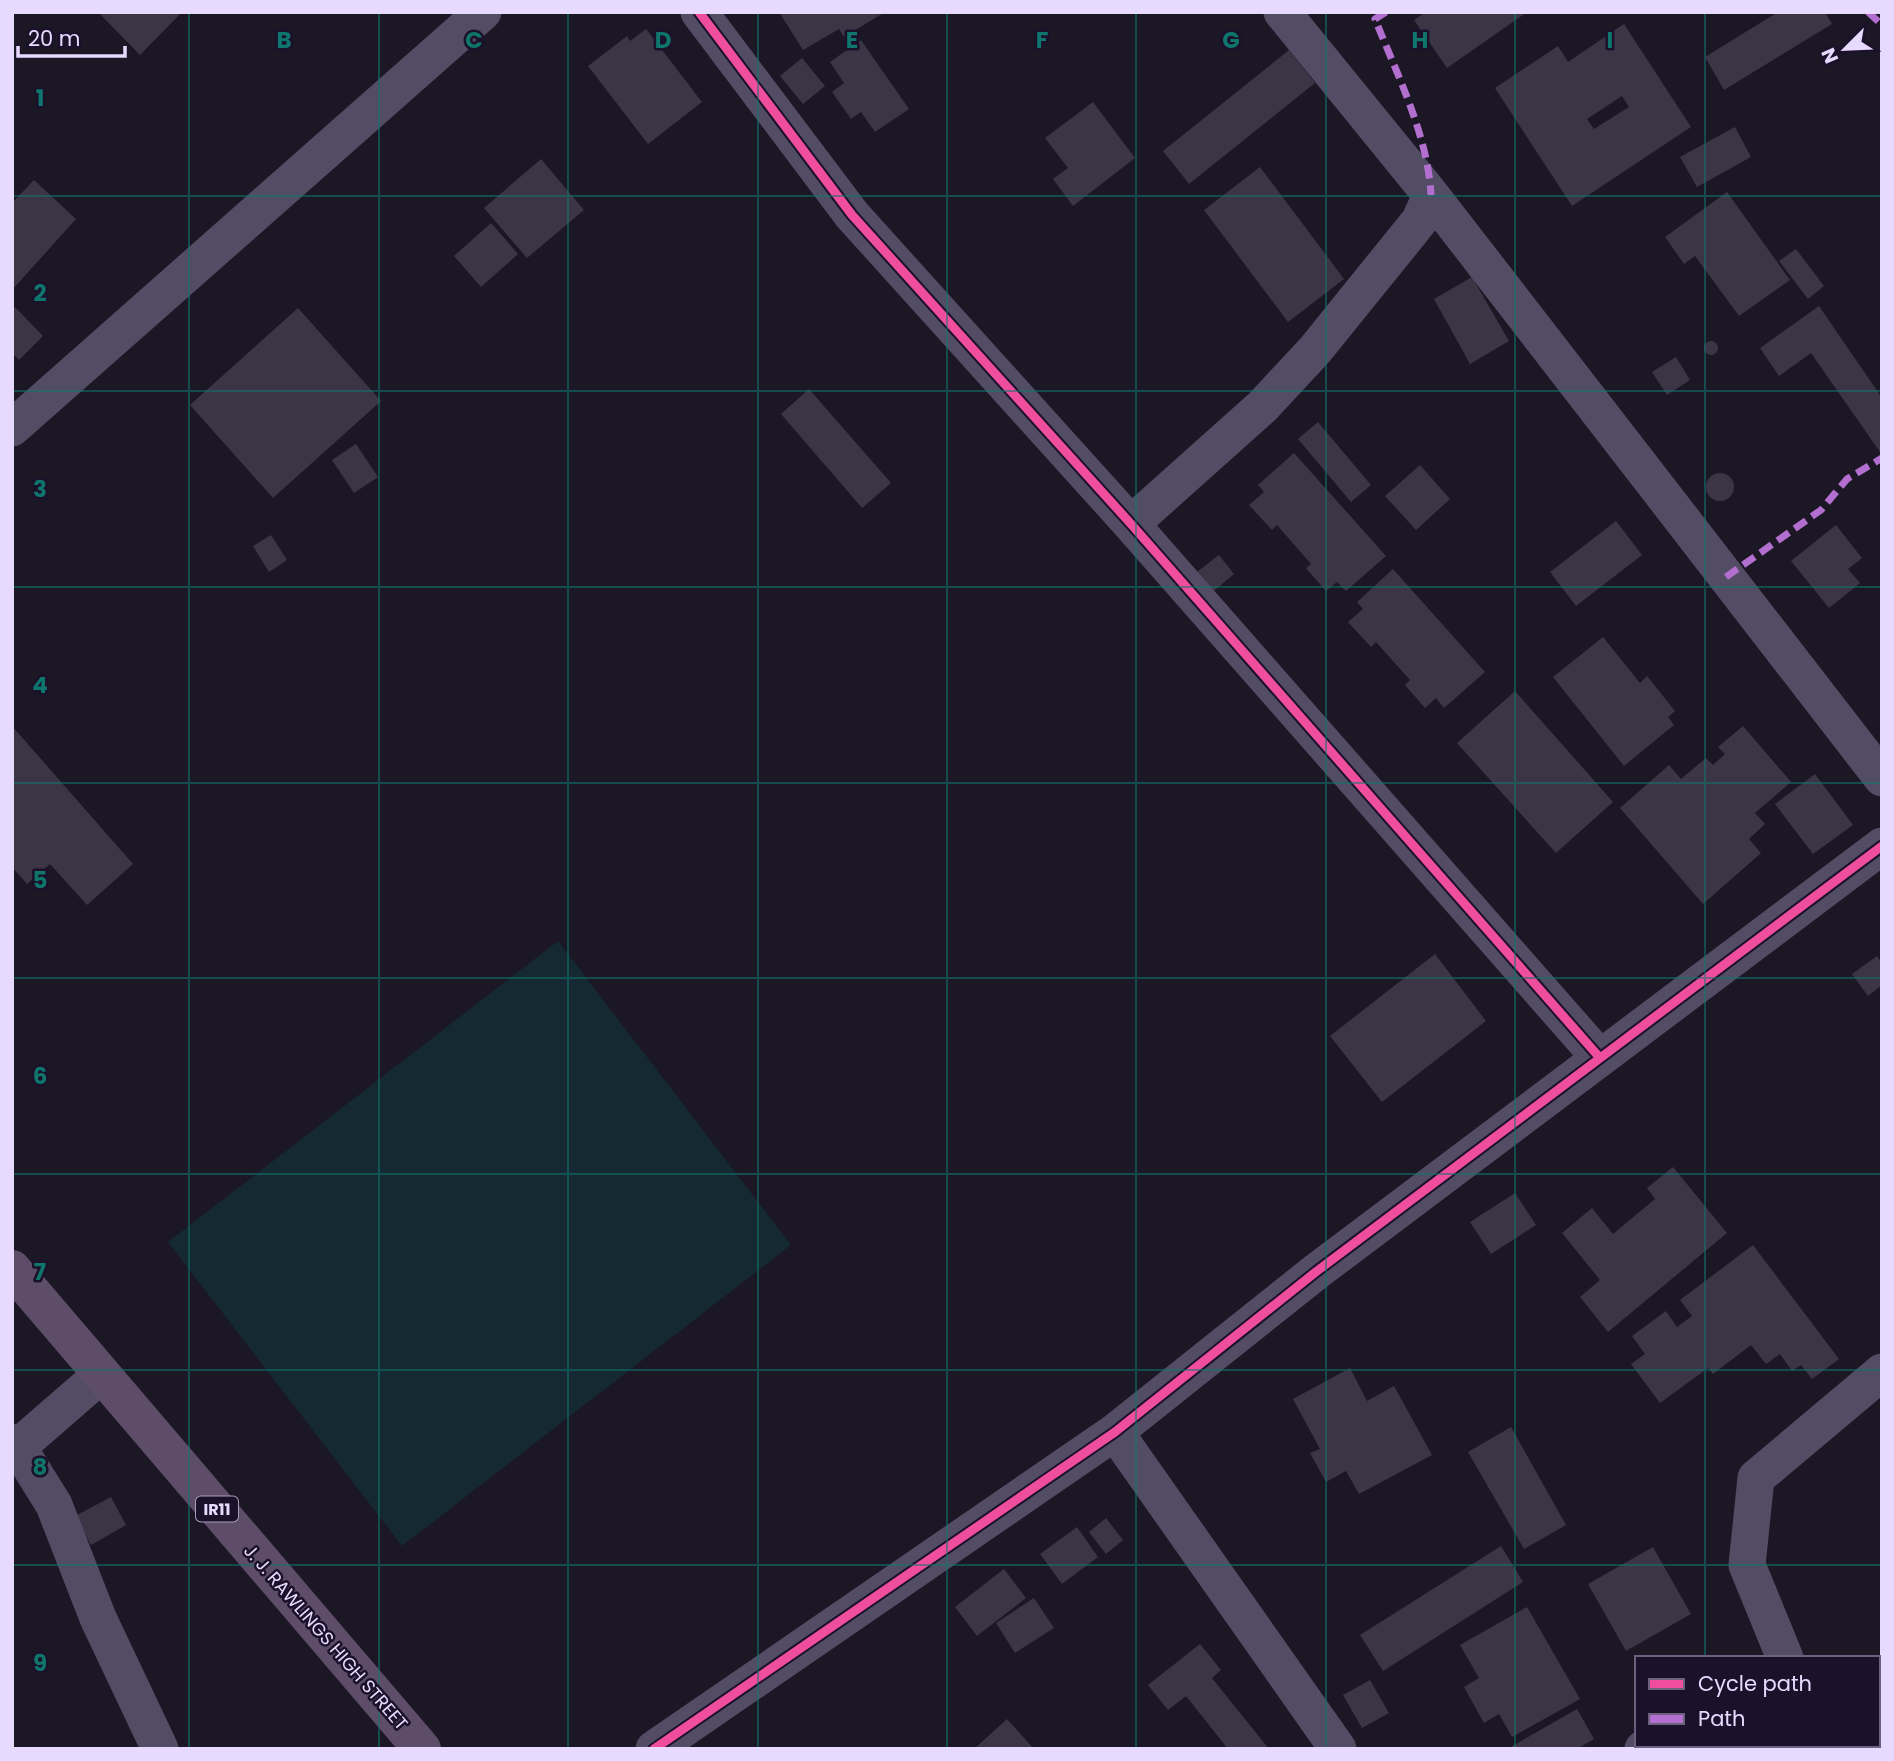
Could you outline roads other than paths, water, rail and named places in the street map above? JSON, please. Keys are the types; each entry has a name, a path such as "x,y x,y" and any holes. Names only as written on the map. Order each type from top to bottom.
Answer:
{"main road":[{"name":"J. J. RAWLINGS HIGH STREET","path":"12,1269 422,1749"}],"street":[{"path":"12,428 483,12"},
{"path":"699,12 852,215 1131,524 1600,1058"},
{"path":"1282,12 1431,195 1882,778"},
{"path":"1131,524 1264,406 1315,350 1420,220 1431,195"},
{"path":"654,1749 1115,1432 1317,1271 1882,846"},
{"path":"1783,1656 1747,1565 1756,1478 1882,1372"},
{"path":"102,1374 15,1445 54,1505 98,1618 160,1749"},
{"path":"1115,1432 1338,1749"}]}
